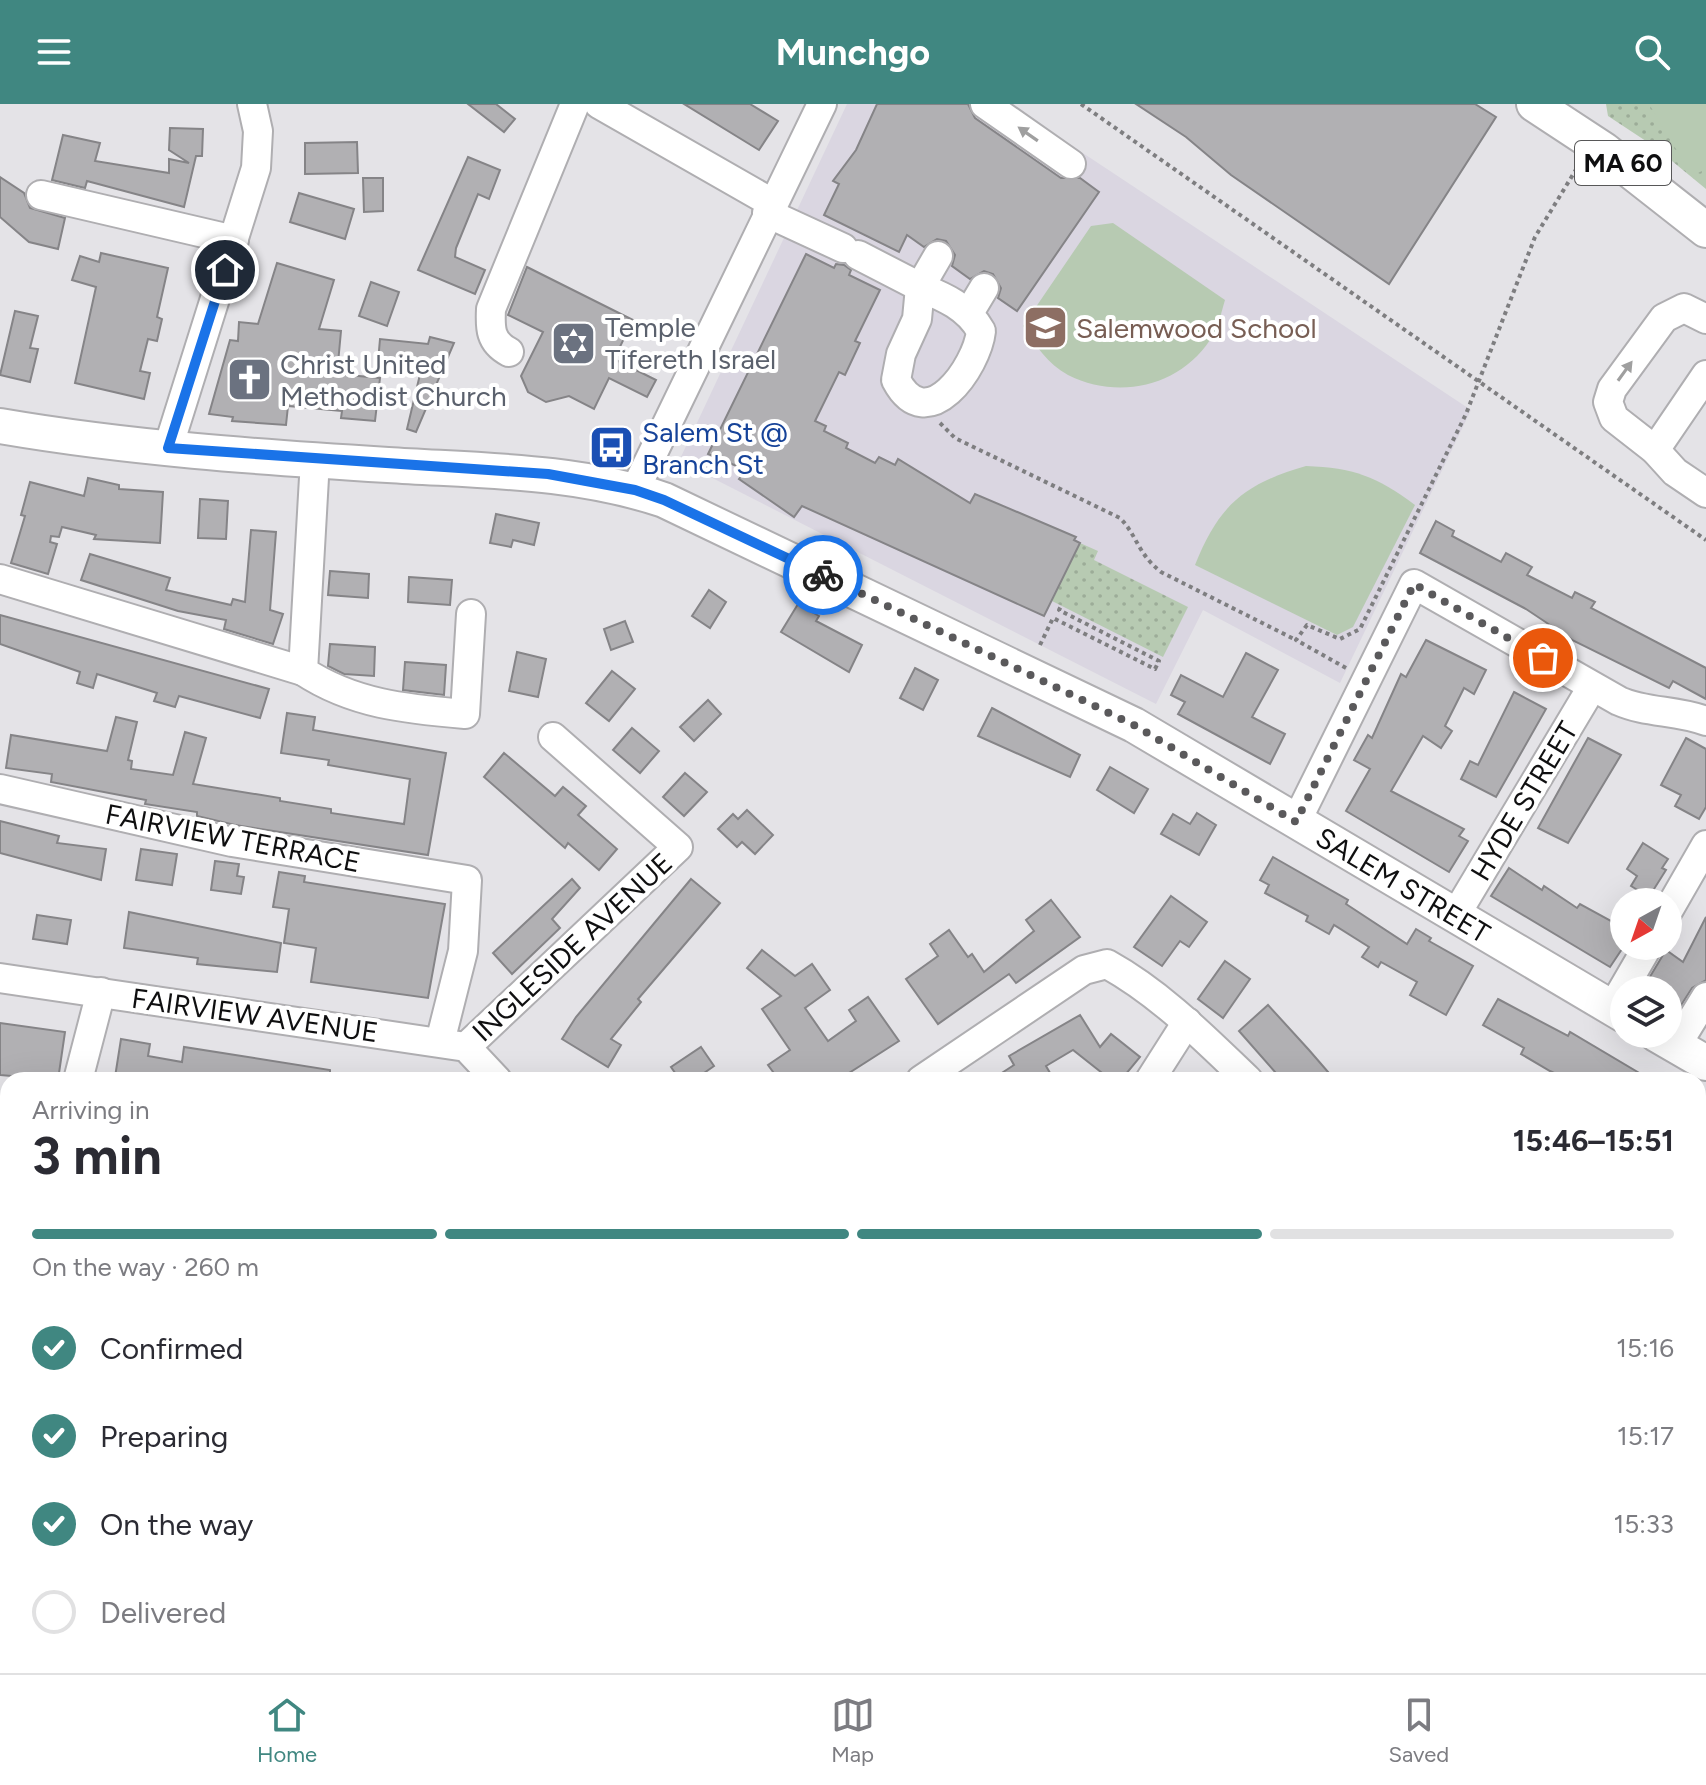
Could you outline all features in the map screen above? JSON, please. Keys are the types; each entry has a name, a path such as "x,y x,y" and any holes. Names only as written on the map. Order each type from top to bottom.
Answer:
{"main road":[{"name":"MA 60","path":"1538,105 1706,230"},
{"name":"SALEM STREET","path":"1,431 315,460 548,474 635,490 708,520 1134,725 1610,1007"},
{"path":"1680,1048 1706,1063"}],"street":[{"path":"168,448 234,240 257,156 252,104"},
{"path":"509,352 500,347 489,331 491,309 575,104"},
{"path":"599,104 770,208 851,251 920,287 969,313 981,331 977,351 949,391 933,403 913,400 896,380 901,354 917,319 920,287 938,256"},
{"path":"635,490 822,104"},
{"path":"985,104 1072,162"},
{"path":"41,195 234,240"},
{"path":"969,313 984,288"},
{"path":"1706,319 1688,309 1671,312 1609,393 1608,406 1614,418 1655,450 1671,469 1706,493"},
{"path":"1655,450 1706,375"},
{"path":"303,671 315,460"},
{"path":"0,579 303,671 331,689 363,700 402,709 465,714 471,614"},
{"path":"1296,822 1414,584 1592,687 1631,706 1683,713 1706,721"},
{"name":"HYDE STREET","path":"1455,916 1592,687"},
{"name":"INGLESIDE AVENUE","path":"453,1044 678,847 553,737"},
{"name":"FAIRVIEW TERRACE","path":"0,789 217,839 467,880 453,1044"},
{"path":"1681,888 1706,845"},
{"path":"933,1072 1084,970 1107,964 1134,979 1187,1022 1240,1072"},
{"name":"FAIRVIEW AVENUE","path":"0,978 453,1044"},
{"path":"80,1072 101,992"},
{"path":"1682,1023 1706,997"},
{"path":"1155,1072 1187,1022"},
{"path":"453,1044 487,1072"}],"path":[{"path":"1081,104 1706,540"},
{"path":"1296,640 1307,625 1340,639 1360,629 1479,384 1535,237 1593,143"},
{"path":"933,403 944,430 955,438 1120,518 1128,526 1145,560 1161,572 1367,679"},
{"path":"1040,645 1053,618 1155,669 1159,661 1059,610 1061,606"}],"shaded area":[{"name":"Salemwood School","path":"847,104 1009,104 1471,410 1340,683 1203,610 1156,704 679,461"}],"green space":[{"path":"1606,104 1706,104 1706,189 1655,147 1608,116"},
{"path":"1649,104 1706,104 1706,169 1692,176"},
{"path":"1113,223 1225,300 1215,331 1197,356 1165,378 1127,387 1087,383 1061,371 1037,347 1023,326 1091,226"},
{"path":"1306,466 1364,475 1415,505 1353,627 1337,635 1195,565 1214,527 1236,500 1266,481"},
{"path":"1080,543 1098,551 1094,560 1188,607 1163,657 1052,601"}],"building":[{"path":"468,104 496,104 515,119 504,132"},
{"path":"684,104 750,104 778,121 759,150"},
{"path":"877,104 968,104 975,118 1061,178 1080,178 1099,192 1017,311 998,298 1001,288 993,274 984,271 970,279 952,266 955,255 946,241 937,239 924,247 907,235 899,252 824,215 839,184 833,181 856,150"},
{"path":"1136,104 1475,104 1496,117 1389,284 1231,175 1186,137"},
{"path":"170,128 203,129 202,156 196,156 184,207 87,181 85,188 52,180 63,135 100,143 95,161 169,173 169,159 189,163 169,150"},
{"path":"357,142 358,173 305,174 305,143"},
{"path":"468,157 500,170 489,199 478,194 456,248 455,257 485,270 475,294 418,270"},
{"path":"0,177 24,193 30,208 65,218 58,249 29,242 0,217"},
{"path":"363,178 383,178 383,211 364,212"},
{"path":"299,193 354,209 345,239 290,222"},
{"path":"101,253 168,268 157,317 162,319 157,341 148,339 140,371 150,373 144,399 75,383 96,287 72,280 80,256 99,262"},
{"path":"806,254 834,268 836,264 844,265 851,270 849,275 880,290 855,341 860,343 845,375 839,372 815,421 826,426 824,431 848,443 846,448 875,463 879,457 895,465 898,459 970,503 975,494 1076,537 1074,540 1080,543 1044,616 802,506 794,517 739,479 746,470 708,454"},
{"path":"277,263 334,280 319,329 341,331 337,374 380,378 375,421 341,418 342,411 288,406 286,425 232,421 233,417 209,414 230,340 238,341 239,322 258,324"},
{"path":"527,267 633,320 614,359 656,380 647,397 609,378 594,409 569,396 546,402 528,392 521,376 543,332 508,315"},
{"path":"371,282 399,292 387,326 359,316"},
{"path":"15,311 38,316 30,348 38,349 30,382 0,375"},
{"path":"430,337 454,343 416,432 407,429 422,366 378,362 380,339 428,344"},
{"path":"88,478 119,485 119,489 163,492 160,543 94,539 96,535 62,527 59,537 51,536 50,542 57,544 48,574 11,563 25,516 21,515 30,482 84,496"},
{"path":"200,499 228,501 226,539 198,538"},
{"path":"496,514 539,523 534,545 513,540 511,547 490,543"},
{"path":"1436,521 1454,531 1452,536 1501,562 1506,553 1532,567 1527,575 1572,598 1575,592 1595,602 1591,608 1706,668 1706,699 1673,681 1669,688 1574,641 1526,609 1420,553"},
{"path":"251,530 276,532 270,610 283,614 273,644 224,629 226,620 178,611 81,580 90,554 170,578 166,590 231,605 233,599 245,602"},
{"path":"330,571 369,574 368,598 328,595"},
{"path":"409,577 452,580 450,605 408,602"},
{"path":"709,590 726,602 710,628 692,616"},
{"path":"798,604 819,616 816,621 862,645 849,672 781,632"},
{"path":"0,615 269,689 260,718 179,696 175,707 154,701 157,693 97,674 93,688 77,683 80,672 0,644"},
{"path":"625,621 633,642 611,650 604,629"},
{"path":"1426,640 1486,670 1474,694 1464,688 1445,726 1452,731 1441,748 1423,736 1391,791 1464,829 1459,836 1468,841 1449,872 1346,811 1370,769 1354,760 1368,735 1372,738 1401,674 1406,677"},
{"path":"330,644 375,647 374,676 344,674 328,666"},
{"path":"517,652 546,659 538,697 509,691"},
{"path":"1246,653 1278,670 1252,717 1285,734 1270,764 1178,714 1185,702 1171,695 1181,675 1223,697"},
{"path":"405,662 446,665 444,695 403,690"},
{"path":"915,668 938,680 923,710 900,698"},
{"path":"612,671 635,689 609,721 586,703"},
{"path":"1514,692 1546,709 1496,797 1461,779 1470,761 1478,765"},
{"path":"708,700 721,714 694,741 680,727"},
{"path":"992,708 1080,755 1070,777 978,736"},
{"path":"287,713 315,717 313,730 446,753 428,855 235,825 197,816 197,812 145,804 146,800 51,782 52,774 6,768 11,735 107,751 116,717 137,722 128,760 132,761 131,769 173,775 185,732 206,738 193,784 280,798 280,801 331,809 331,813 404,824 410,779 328,765 329,760 281,753"},
{"path":"632,728 659,751 640,773 613,750"},
{"path":"1588,738 1621,755 1568,843 1538,828"},
{"path":"1686,738 1706,749 1706,807 1699,819 1675,806 1681,795 1661,785"},
{"path":"504,753 555,796 563,787 586,806 578,815 617,849 599,870 568,843 565,848 484,777"},
{"path":"1110,767 1148,789 1134,813 1097,790"},
{"path":"685,773 707,792 684,816 663,797"},
{"path":"747,810 773,835 755,854 742,842 737,847 718,829 733,814 738,819"},
{"path":"1197,813 1216,825 1199,855 1161,834 1173,814 1190,824"},
{"path":"0,821 59,836 57,843 106,849 101,880 0,853"},
{"path":"1643,843 1668,859 1662,868 1666,870 1655,888 1631,886 1637,876 1627,869"},
{"path":"141,849 177,854 172,885 136,880"},
{"path":"1273,857 1348,900 1346,904 1407,944 1416,929 1431,938 1429,941 1473,966 1446,1015 1410,995 1417,982 1381,962 1378,967 1362,957 1369,947 1334,925 1329,934 1306,921 1308,916 1265,893 1269,885 1260,880"},
{"path":"215,861 239,864 237,876 244,877 241,894 211,890"},
{"path":"1509,868 1577,908 1580,904 1610,920 1610,960 1615,960 1610,967 1491,896"},
{"path":"279,872 305,876 304,882 445,904 428,998 311,982 316,948 284,943 289,909 273,907"},
{"path":"572,879 580,888 552,919 560,928 512,974 493,953"},
{"path":"691,879 720,903 638,999 641,1002 611,1039 621,1045 608,1067 562,1039 576,1017"},
{"path":"1171,896 1207,922 1189,947 1180,941 1162,966 1134,947"},
{"path":"1051,900 1080,937 1016,983 1009,974 938,1024 906,979 938,956 930,944 949,930 968,957 972,954 984,972 1034,931 1026,920"},
{"path":"129,912 281,943 277,972 197,964 198,958 124,948"},
{"path":"37,915 71,920 67,944 33,939"},
{"path":"1706,917 1706,980 1692,988 1682,1004 1682,976 1650,976 1660,960 1683,962"},
{"path":"762,950 795,976 812,964 830,990 805,1008 828,1041 856,1021 849,1010 868,997 899,1041 851,1072 773,1072 768,1065 790,1050 762,1009 781,996 747,968"},
{"path":"1225,961 1250,979 1223,1018 1198,999"},
{"path":"1498,999 1568,1036 1570,1032 1638,1072 1552,1072 1521,1054 1524,1048 1483,1025"},
{"path":"1268,1005 1328,1072 1275,1072 1239,1031"},
{"path":"1080,1015 1100,1047 1111,1034 1140,1057 1128,1072 1101,1072 1073,1050 1046,1066 1049,1072 1003,1072 1014,1065 1009,1056"},
{"path":"0,1023 65,1032 59,1072 0,1072"},
{"path":"121,1039 150,1044 148,1056 182,1062 184,1047 330,1070 330,1072 116,1072"},
{"path":"701,1047 714,1066 705,1072 674,1072 671,1067"}],"way so far":[{"path":"823,575 1134,725 1296,822 1414,584 1543,658"}],"place":[{"name":"Salemwood School","path":"1045,328"},
{"name":"Temple Tifereth Israel","path":"574,343"},
{"name":"Christ United Methodist Church","path":"249,380"},
{"name":"Salem St @ Branch St","path":"611,448"}],"route":[{"path":"225,270 168,448 290,459 548,474 635,490 664,500 823,575"}]}
